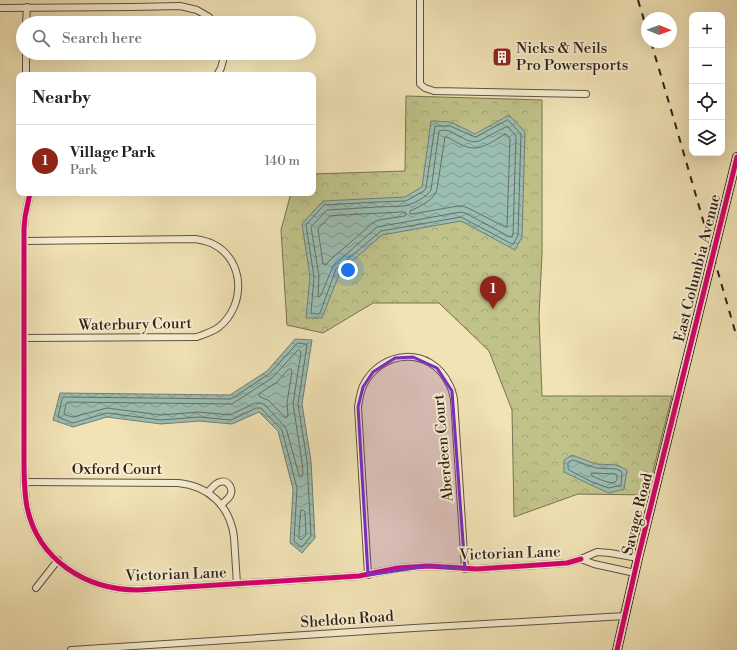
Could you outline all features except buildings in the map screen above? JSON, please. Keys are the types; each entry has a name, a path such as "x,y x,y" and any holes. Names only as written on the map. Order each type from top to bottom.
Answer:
{"street":[{"path":"420,0 420,84 425,88 434,91 586,94"},
{"path":"0,8 180,6 197,10 207,16"},
{"path":"26,7 26,16"},
{"path":"26,60 26,72"},
{"path":"219,72 223,60"},
{"name":"East Columbia Avenue","path":"681,384 737,157"},
{"name":"Victorian Lane","path":"30,196 24,242 24,482 27,506 33,526 44,544 58,560 72,572 84,579 100,584 119,589 138,590 368,575 398,568 428,566 477,569 568,563 598,552 638,558"},
{"name":"Waterbury Court","path":"24,242 195,239 213,244 226,253 231,259 235,268 239,284 236,303 225,321 212,331 197,336 24,338"},
{"name":"Aberdeen Court","path":"368,575 358,407 363,387 373,372 388,361 403,357 421,359 433,365 444,375 452,391 454,399 465,569"},
{"name":"Savage Road","path":"617,650 681,384"},
{"name":"Oxford Court","path":"24,482 178,482 194,486 208,492 221,505 229,518 233,531 237,584"},
{"path":"208,492 220,482 228,483 232,490 232,494 221,505"},
{"name":"Victorian Lane","path":"581,559 594,564 635,573"},
{"path":"36,588 58,560"},
{"name":"Sheldon Road","path":"72,650 625,616"}],"highlighted area":[{"path":"413,357 437,368 452,391 465,569 428,566 368,575 358,407 363,387 373,372 395,358"}],"green space":[{"path":"406,96 542,100 542,253 539,316 542,396 672,396 647,495 578,494 514,517 512,410 489,351 439,303 373,303 323,333 287,325 281,230 290,196 316,196 316,174 405,171"}],"water":[{"path":"509,115 525,132 522,237 515,250 461,221 382,235 340,272 322,318 306,318 310,277 302,224 323,201 405,197 422,187 431,121 451,122 475,134"},
{"path":"295,339 312,340 302,404 311,461 315,538 302,553 290,543 293,489 278,431 259,412 232,424 199,421 161,424 107,417 73,427 53,420 60,393 230,395 267,371"},
{"path":"572,455 596,464 617,465 627,470 624,489 609,493 564,472 564,460"}],"railway":[{"path":"638,0 642,12"},
{"path":"653,48 737,338"}],"cycle path":[{"path":"617,650 638,558 737,157"},
{"path":"29,196 24,229 25,495 33,526 42,542 53,557 67,568 83,578 100,584 119,589 138,590 359,576 398,568 428,566 477,569 567,563 581,559"}],"place":[{"name":"Nicks & Neils Pro Powersports","path":"502,57"},
{"name":"Village Park","path":"493,309"}]}
